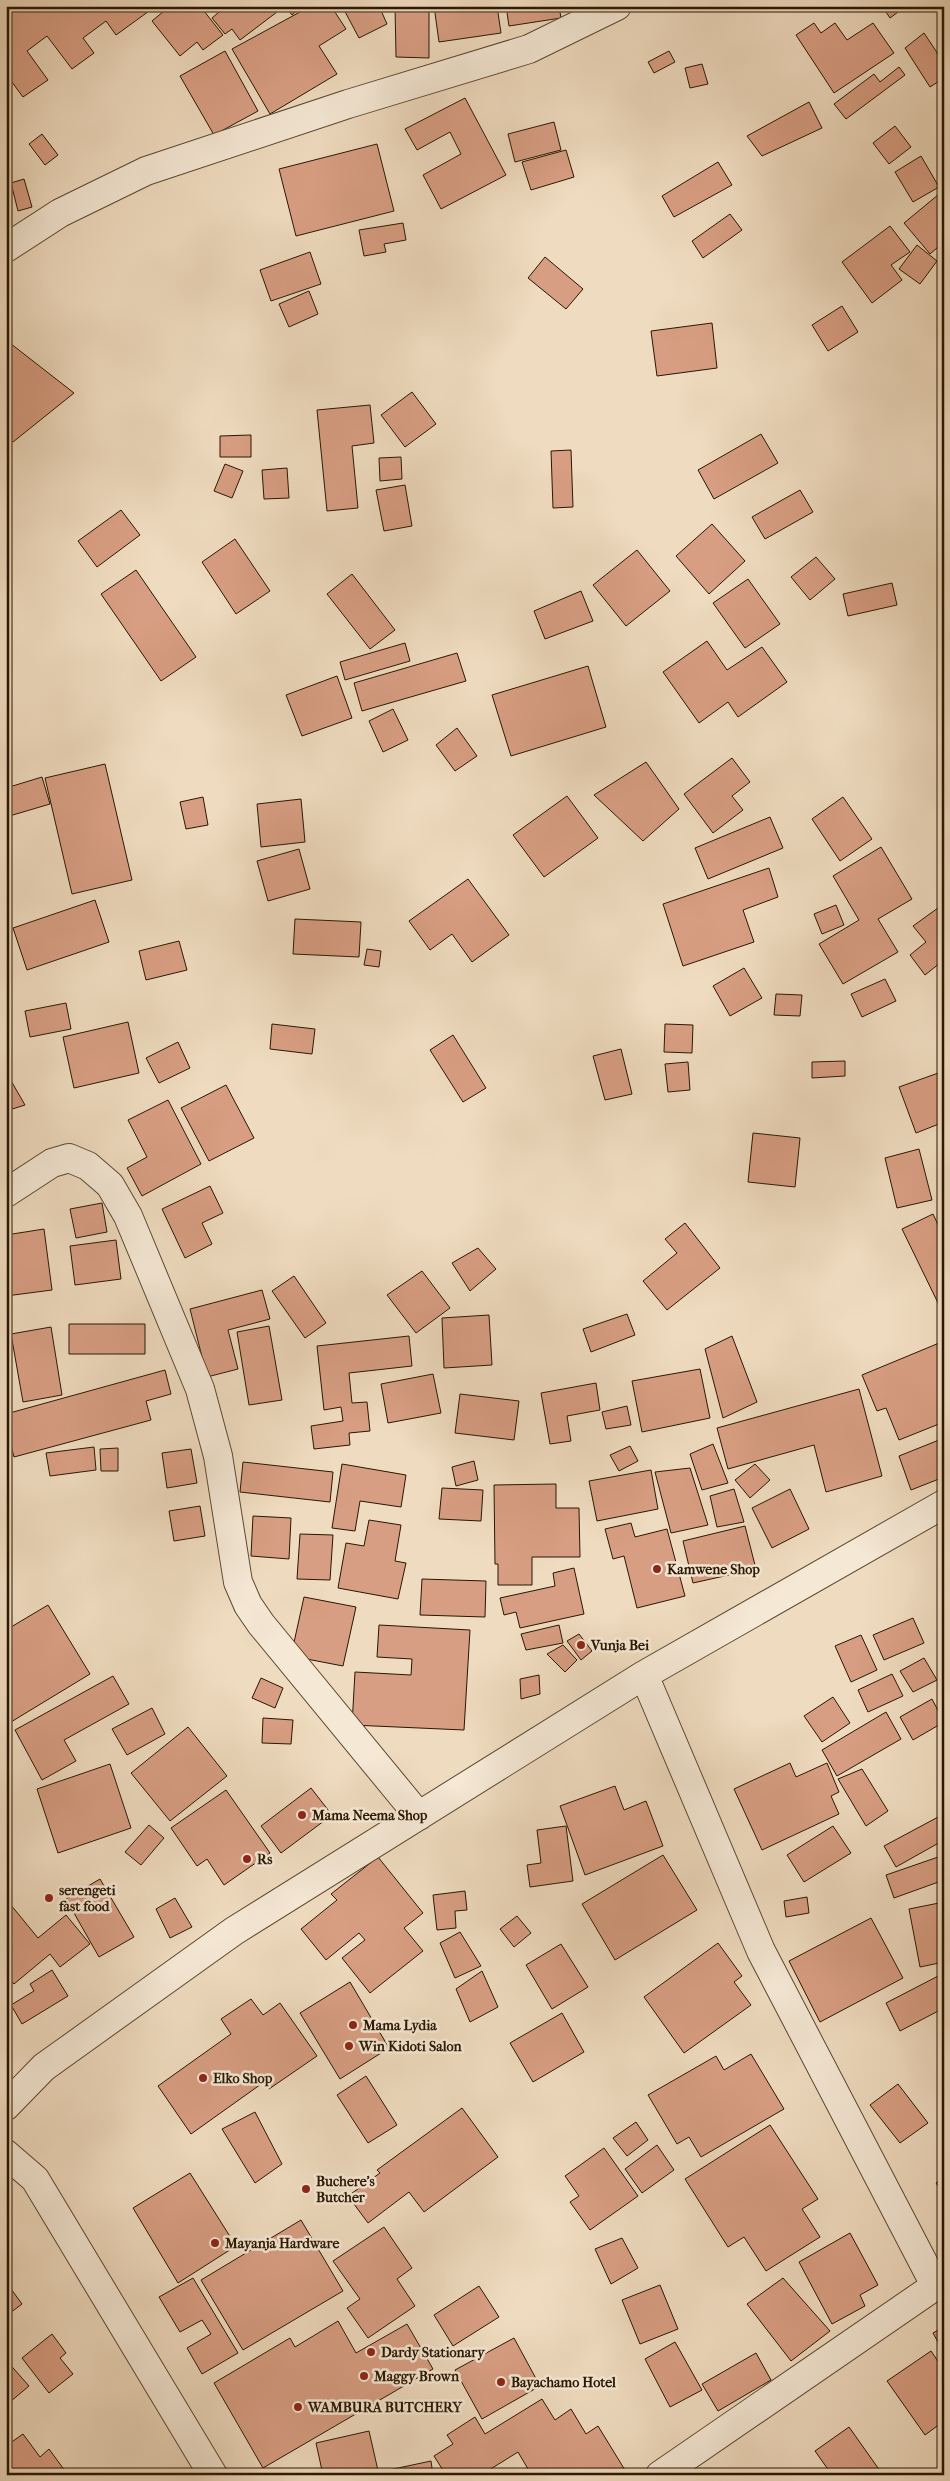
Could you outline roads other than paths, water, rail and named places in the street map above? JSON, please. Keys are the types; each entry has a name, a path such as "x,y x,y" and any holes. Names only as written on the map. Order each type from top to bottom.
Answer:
{"street":[{"path":"6,248 60,212 146,171 348,104 529,49 617,6"},
{"path":"6,1193 52,1163 69,1158 88,1166 110,1185 128,1216 200,1389 218,1456 238,1582 248,1606 419,1816"},
{"path":"6,2106 44,2068 234,1931 644,1675 944,1504"},
{"path":"644,1675 761,1951 939,2282 660,2475"},
{"path":"6,2154 35,2179 212,2475"}],"place":[{"name":"Kamwene Shop","path":"657,1569"},
{"name":"Vunja Bei","path":"581,1645"},
{"name":"Mama Neema Shop","path":"302,1815"},
{"name":"Rs","path":"247,1859"},
{"name":"serengeti fast food","path":"49,1898"},
{"name":"Mama Lydia","path":"353,2025"},
{"name":"Win Kidoti Salon","path":"349,2046"},
{"name":"Elko Shop","path":"203,2078"},
{"name":"Buchere's Butcher","path":"306,2189"},
{"name":"Mayanja Hardware","path":"215,2243"},
{"name":"Dardy Stationary","path":"371,2352"},
{"name":"Maggy Brown","path":"364,2376"},
{"name":"Bayachamo Hotel","path":"501,2382"},
{"name":"WAMBURA BUTCHERY","path":"298,2407"}]}
